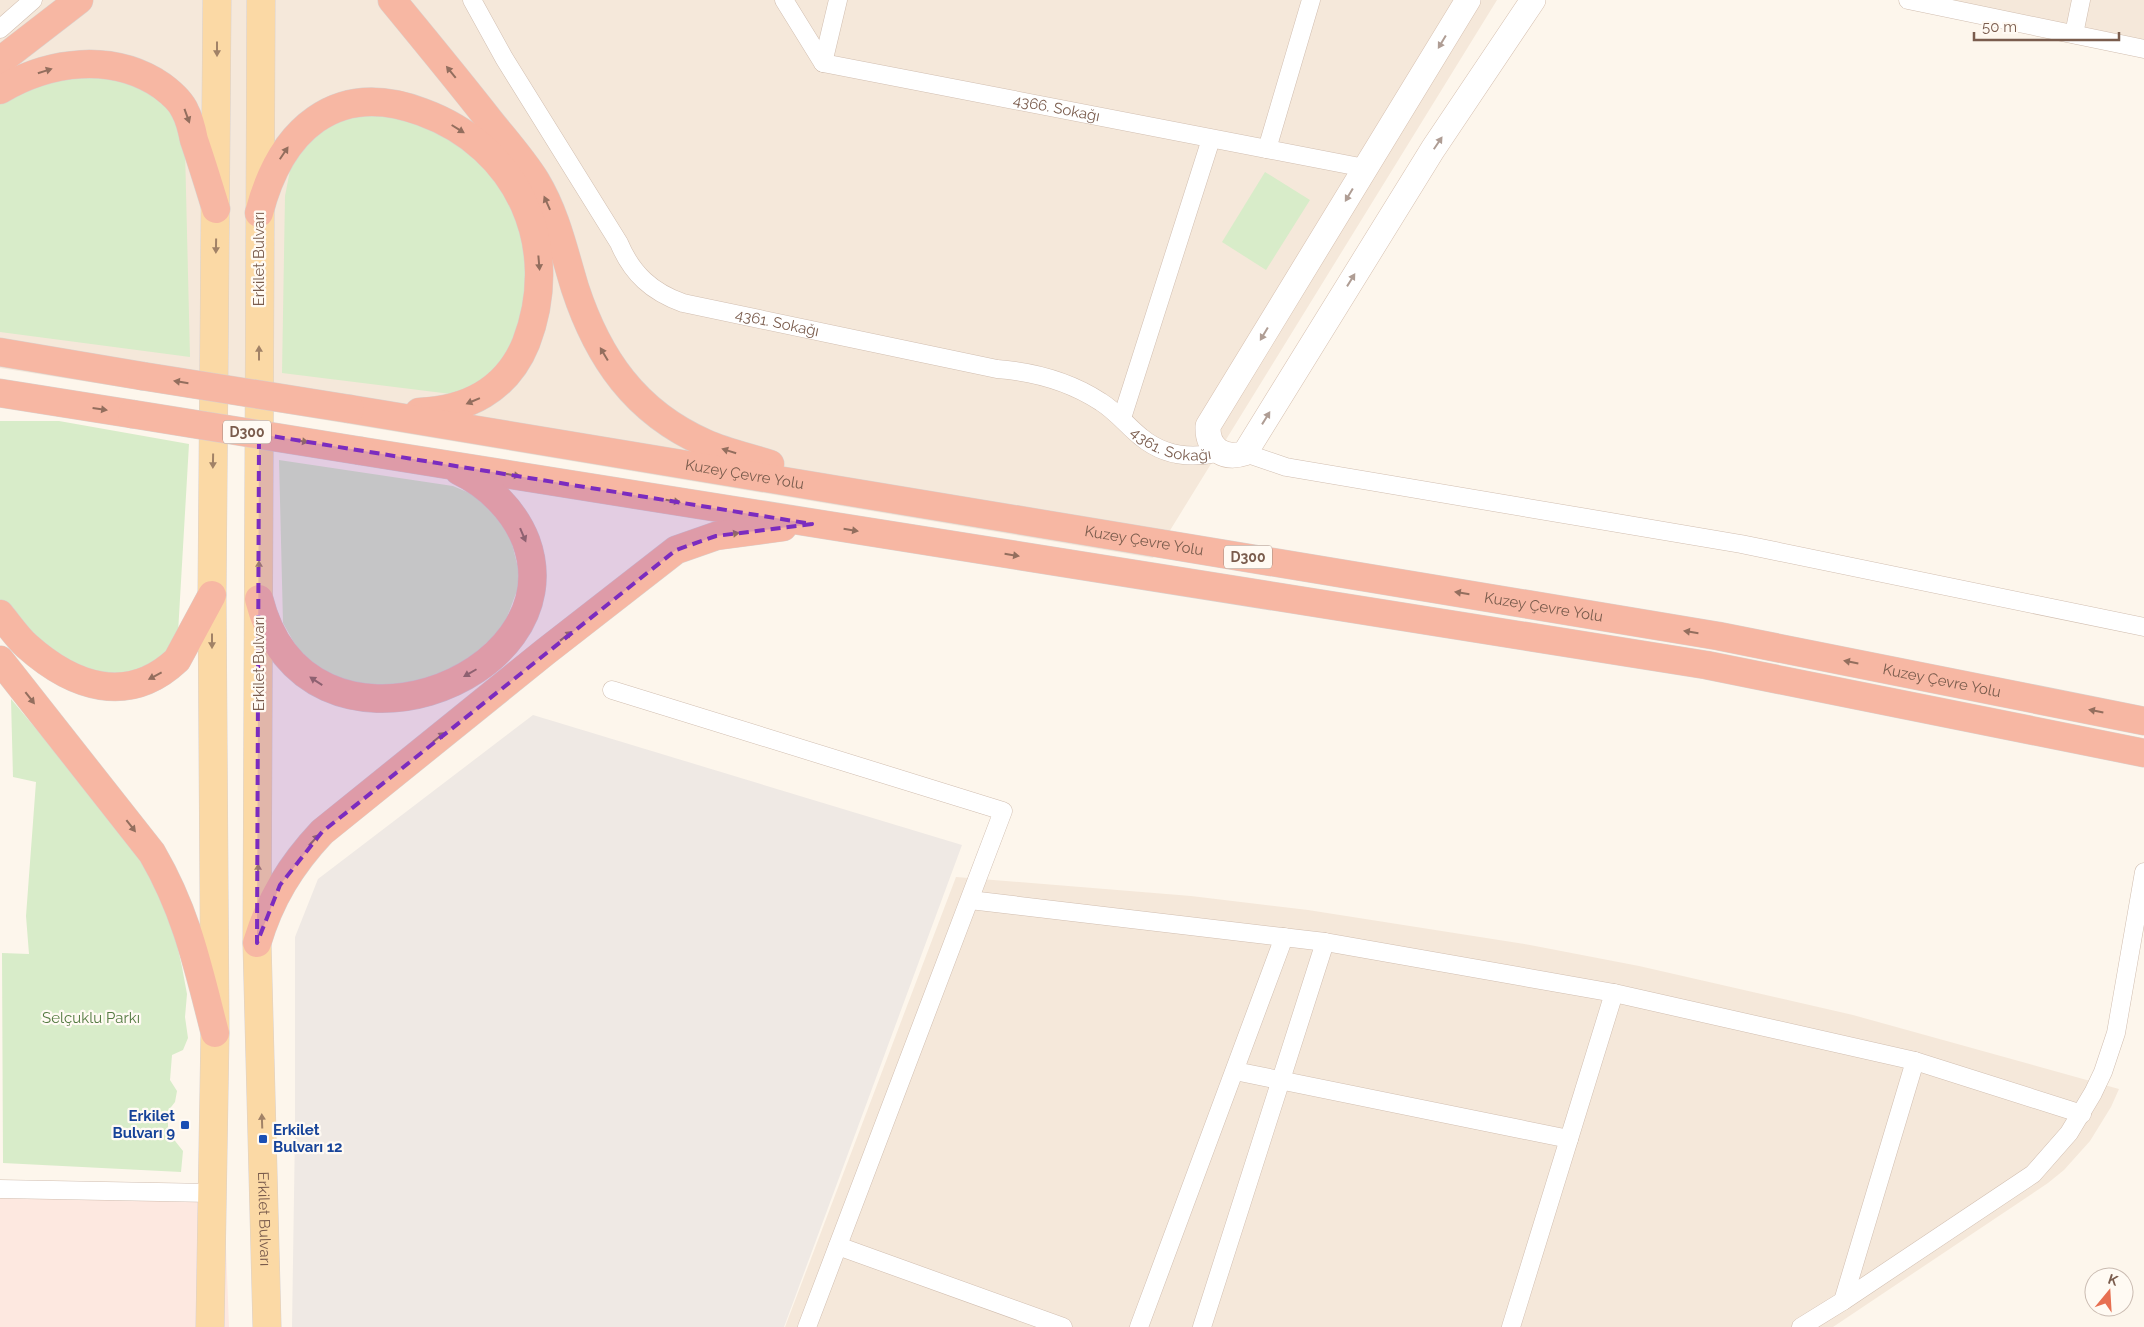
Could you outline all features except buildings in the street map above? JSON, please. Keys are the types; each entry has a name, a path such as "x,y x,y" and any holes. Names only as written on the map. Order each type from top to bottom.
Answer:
{"highway":[{"path":"0,61 79,0"},
{"path":"392,0 483,111 536,181 554,220 578,297 593,334 611,366 636,395 674,427 706,443 877,496"},
{"path":"0,90 46,70 79,64 110,65 126,68 154,81 171,94 185,110 216,209"},
{"path":"259,213 263,196 278,162 288,146 308,124 331,110 358,102 370,101 396,103 409,107 440,119 458,129 490,155 508,178 523,202 537,249 539,293 537,310 525,344 517,361 507,375 483,397 455,408 401,412 350,409"},
{"path":"0,340 81,365"},
{"name":"D300","path":"0,352 350,409"},
{"name":"D300","path":"0,393 67,404"},
{"path":"0,413 67,404"},
{"name":"Kuzey Çevre Yolu","path":"67,404 1706,665 2144,754"},
{"name":"Kuzey Çevre Yolu","path":"350,409 1718,636 2144,721"},
{"path":"259,599 268,627 283,652 304,673 341,694 378,698 422,693 460,679 487,662 507,643 526,608 531,577 528,548 515,519 492,493 465,474 434,462"},
{"path":"257,944 280,885 291,867 322,832 544,652 676,550 716,536 812,524"},
{"path":"0,614 26,645 57,668 86,683 118,687 150,680 177,660 212,596"},
{"path":"0,660 152,853 166,877 188,929 215,1033"}],"main road":[{"path":"210,1327 215,1033 212,596 217,0"},
{"name":"Erkilet Bulvarı","path":"261,0 257,944 267,1327"}],"street":[{"path":"0,29 33,0"},
{"name":"4361. Sokağı","path":"472,0 504,58 619,243 625,257 643,281 655,291 683,303 997,369 1041,375 1083,391 1103,403 1122,418 1140,437 1164,451 1192,457 1220,452"},
{"path":"784,0 822,63"},
{"path":"822,63 838,0"},
{"path":"1267,150 1310,0"},
{"path":"1468,0 1208,426 1210,441 1220,452 1236,456 1245,453 1286,467 1741,544 2144,627"},
{"path":"1245,453 1433,149 1533,0"},
{"path":"1908,0 2144,49"},
{"path":"2074,34 2081,0"},
{"name":"4366. Sokağı","path":"822,63 1365,168"},
{"path":"1122,418 1211,139"},
{"path":"612,690 1003,811 807,1327"},
{"path":"1801,1327 2033,1174 2052,1154 2082,1114 2103,1072 2116,1033 2144,872"},
{"path":"970,900 1325,942 1614,993 1915,1061 2082,1114"},
{"path":"1139,1327 1284,937"},
{"path":"1202,1327 1325,942"},
{"path":"1511,1327 1614,993"},
{"path":"1843,1301 1915,1061"},
{"path":"1234,1071 1569,1139"},
{"path":"0,1189 212,1193"},
{"path":"838,1246 1063,1327"}],"highlighted area":[{"path":"259,434 812,524 716,536 676,550 322,832 280,885 257,943"}],"shaded area":[{"path":"0,0 1497,0 1153,558 235,405 0,368"},
{"path":"1917,0 2144,0 2144,55"},
{"path":"533,715 962,845 784,1327 292,1327 295,937 318,879"},
{"path":"956,877 1191,896 1308,910 1530,945 1639,966 1853,1015 2119,1089 2111,1107 2090,1141 2064,1170 2048,1183 1833,1327 785,1327"},
{"path":"0,1190 224,1195 229,1327 0,1327"}],"green space":[{"path":"105,74 136,86 158,99 173,118 185,149 190,357 0,332 0,101 39,82"},
{"path":"372,109 460,140 507,193 526,243 526,308 505,359 479,384 451,394 282,373 285,196 291,165 318,127"},
{"path":"1265,172 1310,200 1266,270 1222,242"},
{"path":"0,421 59,421 189,444 178,633 173,644 158,661 129,676 73,669 0,605"},
{"path":"279,460 453,486 479,497 508,527 521,580 503,628 462,665 411,685 349,686 302,657 283,623"},
{"name":"Selçuklu Parkı","path":"11,699 149,863 165,891 187,994 185,1017 188,1038 183,1050 172,1055 170,1080 177,1091 175,1102 168,1111 168,1132 183,1151 181,1172 3,1163 2,953 29,954 26,916 36,782 13,777"}],"place":[{"name":"Erkilet Bulvarı 9","path":"185,1125"},
{"name":"Erkilet Bulvarı 12","path":"263,1139"}]}
